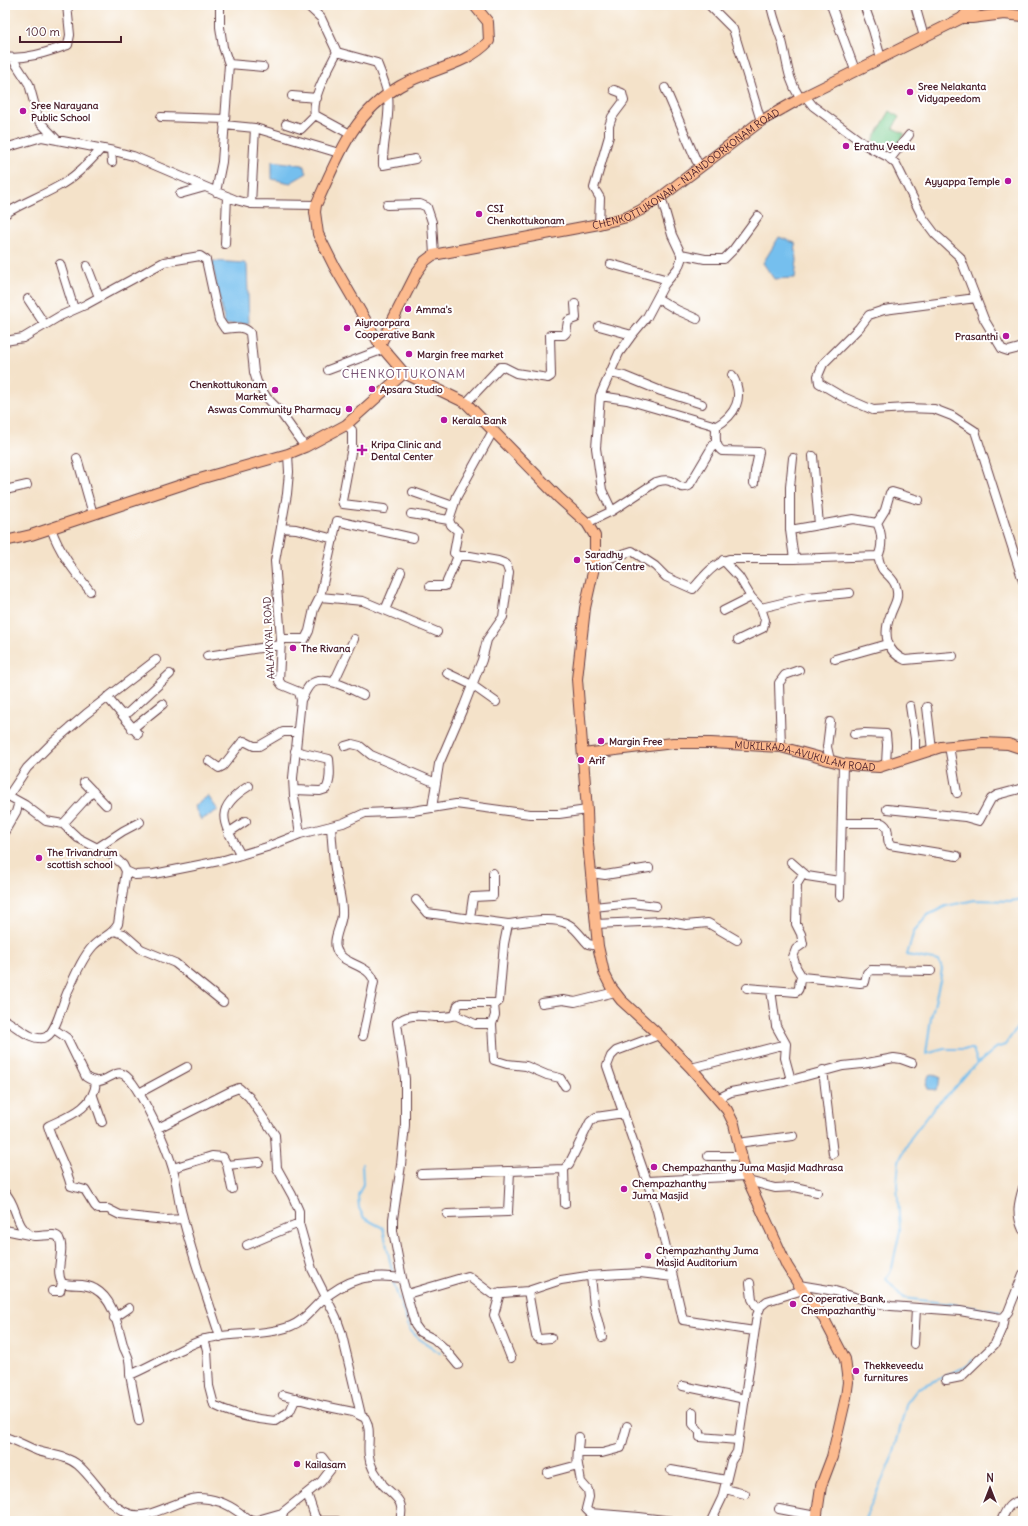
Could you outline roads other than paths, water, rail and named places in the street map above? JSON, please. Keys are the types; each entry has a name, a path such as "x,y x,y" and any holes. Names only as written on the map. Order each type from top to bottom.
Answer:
{"main road":[{"path":"474,5 488,22 489,41 482,49 468,58 400,86 367,110 339,153 316,205 314,212 318,234 334,266 382,347 404,373 466,403 559,498 588,523 595,536 595,563 585,608 577,679 595,924 604,973 621,1000 659,1035 691,1068 727,1110 734,1124 740,1156 747,1178 787,1266 835,1336 845,1359 848,1382 846,1396 832,1457 821,1486 816,1518"},
{"path":"962,18 967,12 981,5"},
{"name":"CHENKOTTUKONAM - NJANDOORKONAM ROAD","path":"434,255 599,224 627,216 641,210 661,197 761,121 855,70 962,18 1004,14 1023,16"},
{"path":"382,347 417,272 425,261 434,255"},
{"path":"5,542 228,470 288,454 305,447 346,425 404,373"},
{"name":"MUKILKADA-AVUKULAM ROAD","path":"583,754 693,742 781,747 843,764 879,767 949,746 984,743 1008,744 1023,749"}],"street":[{"path":"57,140 39,120 29,84 9,57 41,53 68,45 70,35 67,5"},
{"path":"216,192 222,162 229,64 223,47 220,27 220,5"},
{"path":"307,5 321,18 337,52 377,63 388,95 388,112 382,157 383,165 414,159"},
{"path":"708,5 733,29 761,121"},
{"path":"771,5 772,13 785,53 790,78 803,97 867,146 890,159 898,168 923,218 935,234 960,258 984,319 1002,349 1008,352 1023,347"},
{"path":"831,5 855,70"},
{"path":"864,5 881,58"},
{"path":"915,5 924,37"},
{"path":"315,115 314,108 317,98 326,74 337,52"},
{"path":"229,64 263,67"},
{"path":"665,88 700,166"},
{"path":"599,224 600,198 594,188 612,117 624,101 622,93 614,90"},
{"path":"292,96 317,98"},
{"path":"315,115 350,134"},
{"path":"286,124 302,129 315,115"},
{"path":"160,117 224,122 255,128 339,153"},
{"path":"251,204 255,128"},
{"path":"890,159 909,135"},
{"path":"5,148 42,136 133,156 216,192 251,204 316,205"},
{"path":"5,214 22,203 58,187 86,166 101,149"},
{"path":"111,151 112,162"},
{"path":"180,194 205,187"},
{"path":"225,244 227,196"},
{"path":"612,511 602,490 596,448 600,396 619,353 648,317 668,280 678,268 681,260 681,254 672,235 661,197"},
{"path":"387,205 420,204 427,207 432,222 434,255"},
{"path":"681,254 705,259 724,259 733,250 758,216"},
{"path":"5,342 23,338 74,309 164,262 200,256 206,260 219,320 225,329 241,327 250,333 254,372 257,382 267,398 278,409 305,447"},
{"path":"60,264 74,309"},
{"path":"612,264 668,280"},
{"path":"87,266 99,297"},
{"path":"658,298 697,319"},
{"path":"976,298 884,310 870,315 823,364 818,376 819,383 841,396 873,410 934,408 952,416 975,431 1023,581"},
{"path":"28,299 45,325"},
{"path":"466,403 500,367 504,367 516,373 548,378 551,376 550,335 564,335 566,333 568,321 576,318 575,304"},
{"path":"599,326 632,335"},
{"path":"328,370 382,347"},
{"path":"611,373 624,376 661,391 702,404"},
{"path":"715,427 722,424 733,412 738,400 739,393 732,375"},
{"path":"600,396 627,400 708,422 715,427"},
{"path":"346,425 352,430 352,447 342,501 343,504 384,509"},
{"path":"715,427 715,442 718,448 722,451 759,452 754,483"},
{"path":"448,520 453,506 493,431"},
{"path":"588,523 612,511 656,482 662,480 669,481 679,487 684,488 689,486 715,442"},
{"name":"AALAYKYAL ROAD","path":"288,454 289,472 287,494 275,562 280,642 279,681 282,685 302,695"},
{"path":"814,456 819,525"},
{"path":"77,458 93,514"},
{"path":"793,458 790,487 790,530 794,559"},
{"path":"5,490 27,485"},
{"path":"413,492 453,506"},
{"path":"877,523 885,510 890,493 892,492 919,500"},
{"path":"411,514 448,520 458,531 454,553 458,556 470,556 498,561 506,564 509,572 502,617 487,640 472,685 439,764 432,808"},
{"path":"790,530 853,518 877,523"},
{"path":"207,656 280,642 305,639 309,631 314,609 320,597 337,521 413,538"},
{"path":"877,523 880,530 881,551 878,556 881,567 893,580 896,588 896,604 890,616 887,628 888,644 895,654 905,660 953,656"},
{"path":"51,528 64,557 90,590"},
{"path":"281,528 296,529 334,539"},
{"path":"595,563 632,551 655,566 666,577 693,588 704,576 723,560 878,556"},
{"path":"430,586 445,586 458,556"},
{"path":"723,560 739,577 751,597 761,608 765,620 763,628 738,640"},
{"path":"385,610 401,572"},
{"path":"761,608 808,597 850,593"},
{"path":"320,597 363,601 437,632"},
{"path":"723,611 751,597"},
{"path":"334,682 354,639"},
{"path":"835,659 888,644"},
{"path":"5,1020 32,1037 40,1038 46,1036 54,1028 67,992 92,947 99,939 108,936 114,931 120,914 126,871 123,865 113,856 78,838 63,824 46,821 7,794 27,768 50,745 107,697 156,660"},
{"path":"781,747 779,683 785,674 799,670"},
{"path":"447,672 472,685 496,702"},
{"path":"122,715 129,712 170,674"},
{"path":"300,834 294,790 295,751 302,695 310,684 319,680 334,682 363,695"},
{"path":"107,697 135,732 163,704"},
{"path":"910,706 915,739 915,755"},
{"path":"927,707 932,750"},
{"path":"830,722 827,747 830,760"},
{"path":"209,761 219,768 223,766 242,742 247,742 254,746 258,746 282,732 297,732"},
{"path":"854,734 886,734 886,764"},
{"path":"345,746 352,744 360,746 371,755 436,783"},
{"path":"949,746 957,793"},
{"path":"294,790 326,789 329,783 330,768 329,759 295,751"},
{"path":"840,896 843,764"},
{"path":"84,782 106,805"},
{"path":"241,855 228,833 224,822 226,810 233,798 249,786"},
{"path":"886,809 965,817 979,821 991,799 997,795 1023,788"},
{"path":"63,824 93,791"},
{"path":"5,831 16,812 19,802"},
{"path":"126,871 135,875 154,874 241,855 300,834 342,823 365,813 413,811 456,804 530,814 559,814 587,810"},
{"path":"228,833 246,821"},
{"path":"97,848 122,831 140,822"},
{"path":"842,824 882,823 888,830 888,843 890,845 957,856"},
{"path":"331,826 342,914 336,937 336,947 338,953 343,958 369,972 373,976 374,982 363,1036"},
{"path":"791,862 803,874 812,878 840,881"},
{"path":"591,873 604,875 649,868"},
{"path":"470,918 473,897 493,896 493,872"},
{"path":"802,977 792,957 796,949 803,944 801,934 796,924 797,884 803,874"},
{"path":"416,900 427,913 508,924 556,920 568,924 588,944 598,946"},
{"path":"594,907 632,903 656,906"},
{"path":"595,924 664,922 686,925 708,923 737,940"},
{"path":"455,1015 458,1005 461,1003 497,1004 499,1001 504,944 508,924"},
{"path":"114,931 124,934 141,949 175,963 223,1002"},
{"path":"802,977 860,983 865,982 867,972 871,970 931,971"},
{"path":"747,988 796,992 799,990 800,980 802,977"},
{"path":"770,990 776,1026 786,1044 785,1058 791,1080"},
{"path":"542,1003 563,1000 575,1002 615,992"},
{"path":"494,1004 495,1015 492,1024 494,1060 507,1064 526,1066 547,1075 560,1078 565,1086"},
{"path":"458,1365 444,1348 434,1339 420,1332 415,1324 402,1278 394,1231 394,1219 405,1125 405,1079 397,1023 402,1018 412,1016 448,1018 455,1015 475,1024 492,1024"},
{"path":"54,1028 67,1038 86,1077 96,1082 105,1080 115,1073 121,1073 127,1076 139,1093 158,1128 173,1168 183,1219 220,1336"},
{"path":"659,1035 616,1051 611,1056 607,1066 658,1210 683,1320 754,1331"},
{"path":"691,1068 786,1044"},
{"path":"718,1099 731,1092 791,1080 823,1070 894,1058 912,1063"},
{"path":"139,1093 187,1067"},
{"path":"823,1070 833,1154"},
{"path":"96,1082 93,1096 81,1109 48,1126 52,1141 68,1172 71,1186 85,1190 98,1209 108,1209 120,1215 166,1220 183,1219"},
{"path":"158,1128 239,1088 249,1097 275,1135 277,1168 299,1211 299,1223 312,1269 336,1316 361,1415"},
{"path":"93,1096 102,1122"},
{"path":"421,1174 564,1169 569,1164 590,1122 596,1117 624,1113"},
{"path":"738,1144 793,1136"},
{"path":"173,1168 217,1156 223,1157 227,1165 232,1190"},
{"path":"708,1156 740,1156"},
{"path":"227,1165 259,1162"},
{"path":"564,1169 565,1204"},
{"path":"447,1214 508,1212 510,1171"},
{"path":"648,1182 747,1178 775,1188 795,1187 817,1192"},
{"path":"1023,1188 1018,1204 1018,1215 1023,1230"},
{"path":"5,1193 10,1198 17,1218 24,1230 30,1235"},
{"path":"246,1245 299,1223"},
{"path":"5,1230 37,1237 57,1236 60,1239 61,1245 59,1278 62,1283 68,1285 86,1285 96,1289 104,1296 111,1307 129,1361 130,1375 139,1421"},
{"path":"407,1294 468,1276 492,1294 528,1291 561,1280 591,1276 640,1273 673,1277"},
{"path":"946,1380 961,1377 995,1344 1002,1328 1004,1317 1008,1312 1023,1274"},
{"path":"130,1375 204,1339 220,1336 258,1333 291,1326 305,1318 326,1297 340,1286 363,1278 384,1276 402,1278"},
{"path":"591,1276 594,1306 602,1337"},
{"path":"52,1291 60,1291 62,1283"},
{"path":"750,1283 752,1299 758,1311"},
{"path":"711,1521 722,1498 731,1461 736,1452 758,1311 767,1301 801,1288 836,1291 871,1302 916,1309 938,1309 1004,1317"},
{"path":"528,1291 536,1336 539,1339 551,1338"},
{"path":"500,1293 494,1315 511,1358"},
{"path":"114,1318 129,1308"},
{"path":"914,1344 916,1309"},
{"path":"204,1339 207,1350 209,1386 214,1405 222,1409 258,1420 275,1421 290,1411 296,1398"},
{"path":"684,1386 745,1399"},
{"path":"283,1395 361,1415 368,1422 368,1452 370,1461 373,1469 383,1484 396,1496 400,1502 402,1510 400,1521"},
{"path":"693,1412 693,1424 700,1432 700,1437 738,1440"},
{"path":"578,1453 602,1453 621,1448 627,1426"},
{"path":"5,1436 38,1451 57,1456 77,1464 105,1496 126,1513 140,1516 155,1512 187,1499 199,1498 216,1500 246,1519 253,1521 283,1517 331,1470 322,1457"},
{"path":"579,1437 577,1456 578,1465 581,1482 588,1490 589,1496 586,1509 590,1513 639,1516 673,1521"},
{"path":"548,1473 578,1465"},
{"path":"671,1470 726,1480"},
{"path":"725,1489 745,1494"},
{"path":"307,1493 315,1517 320,1521 337,1521"},
{"path":"1001,1521 1008,1506 1014,1502 1023,1500"},
{"path":"779,1509 816,1518"}],"water":[{"path":"272,161 303,165 307,173 290,183 272,179"},
{"path":"779,237 795,243 797,260 795,278 774,279 763,263"},
{"path":"213,261 244,263 247,265 249,323 225,325 212,263"},
{"path":"208,796 218,810 201,820 194,806"},
{"path":"932,1074 941,1078 936,1090 928,1089 926,1084 929,1075"}],"waterway":[{"path":"978,1064 973,1049 944,1049 926,1054 931,1018 942,969 939,961 907,955 914,931 928,915 946,906 975,900 1011,901 1023,899"},
{"path":"1000,1312 903,1298 886,1279 892,1268 900,1230 897,1184 899,1161 910,1139 935,1106 954,1089 969,1071 996,1048 1005,1045 1023,1019"},
{"path":"362,1164 363,1184 358,1195 359,1208 364,1218 383,1228 392,1271"},
{"path":"393,1282 410,1330 418,1338 440,1353"},
{"path":"1018,1297 1023,1288"},
{"path":"864,1521 894,1453 906,1404 918,1388 966,1366 973,1360"}],"place":[{"name":"Sree Nelakanta Vidyapeedom","path":"910,92"},
{"name":"Sree Narayana Public School","path":"23,111"},
{"name":"Erathu Veedu","path":"846,146"},
{"name":"Ayyappa Temple","path":"1008,181"},
{"name":"CSI Chenkottukonam","path":"479,214"},
{"name":"Amma's","path":"408,309"},
{"name":"Aiyroorpara Cooperative Bank","path":"347,328"},
{"name":"Prasanthi","path":"1006,336"},
{"name":"Margin free market","path":"409,354"},
{"name":"Apsara Studio","path":"372,389"},
{"name":"Chenkottukonam Market","path":"275,390"},
{"name":"Aswas Community Pharmacy","path":"349,409"},
{"name":"Kerala Bank","path":"444,420"},
{"name":"Kripa Clinic and Dental Center","path":"362,450"},
{"name":"Saradhy Tution Centre","path":"577,560"},
{"name":"The Rivana","path":"293,648"},
{"name":"Margin Free","path":"601,741"},
{"name":"Arif","path":"581,760"},
{"name":"The Trivandrum scottish school","path":"39,858"},
{"name":"Chempazhanthy Juma Masjid Madhrasa","path":"654,1167"},
{"name":"Chempazhanthy Juma Masjid","path":"624,1189"},
{"name":"Chempazhanthy Juma Masjid Auditorium","path":"648,1256"},
{"name":"Co operative Bank, Chempazhanthy","path":"793,1304"},
{"name":"Thekkeveedu furnitures","path":"856,1371"},
{"name":"Kailasam","path":"297,1464"}],"district":[{"name":"CHENKOTTUKONAM","path":"404,373"}]}
